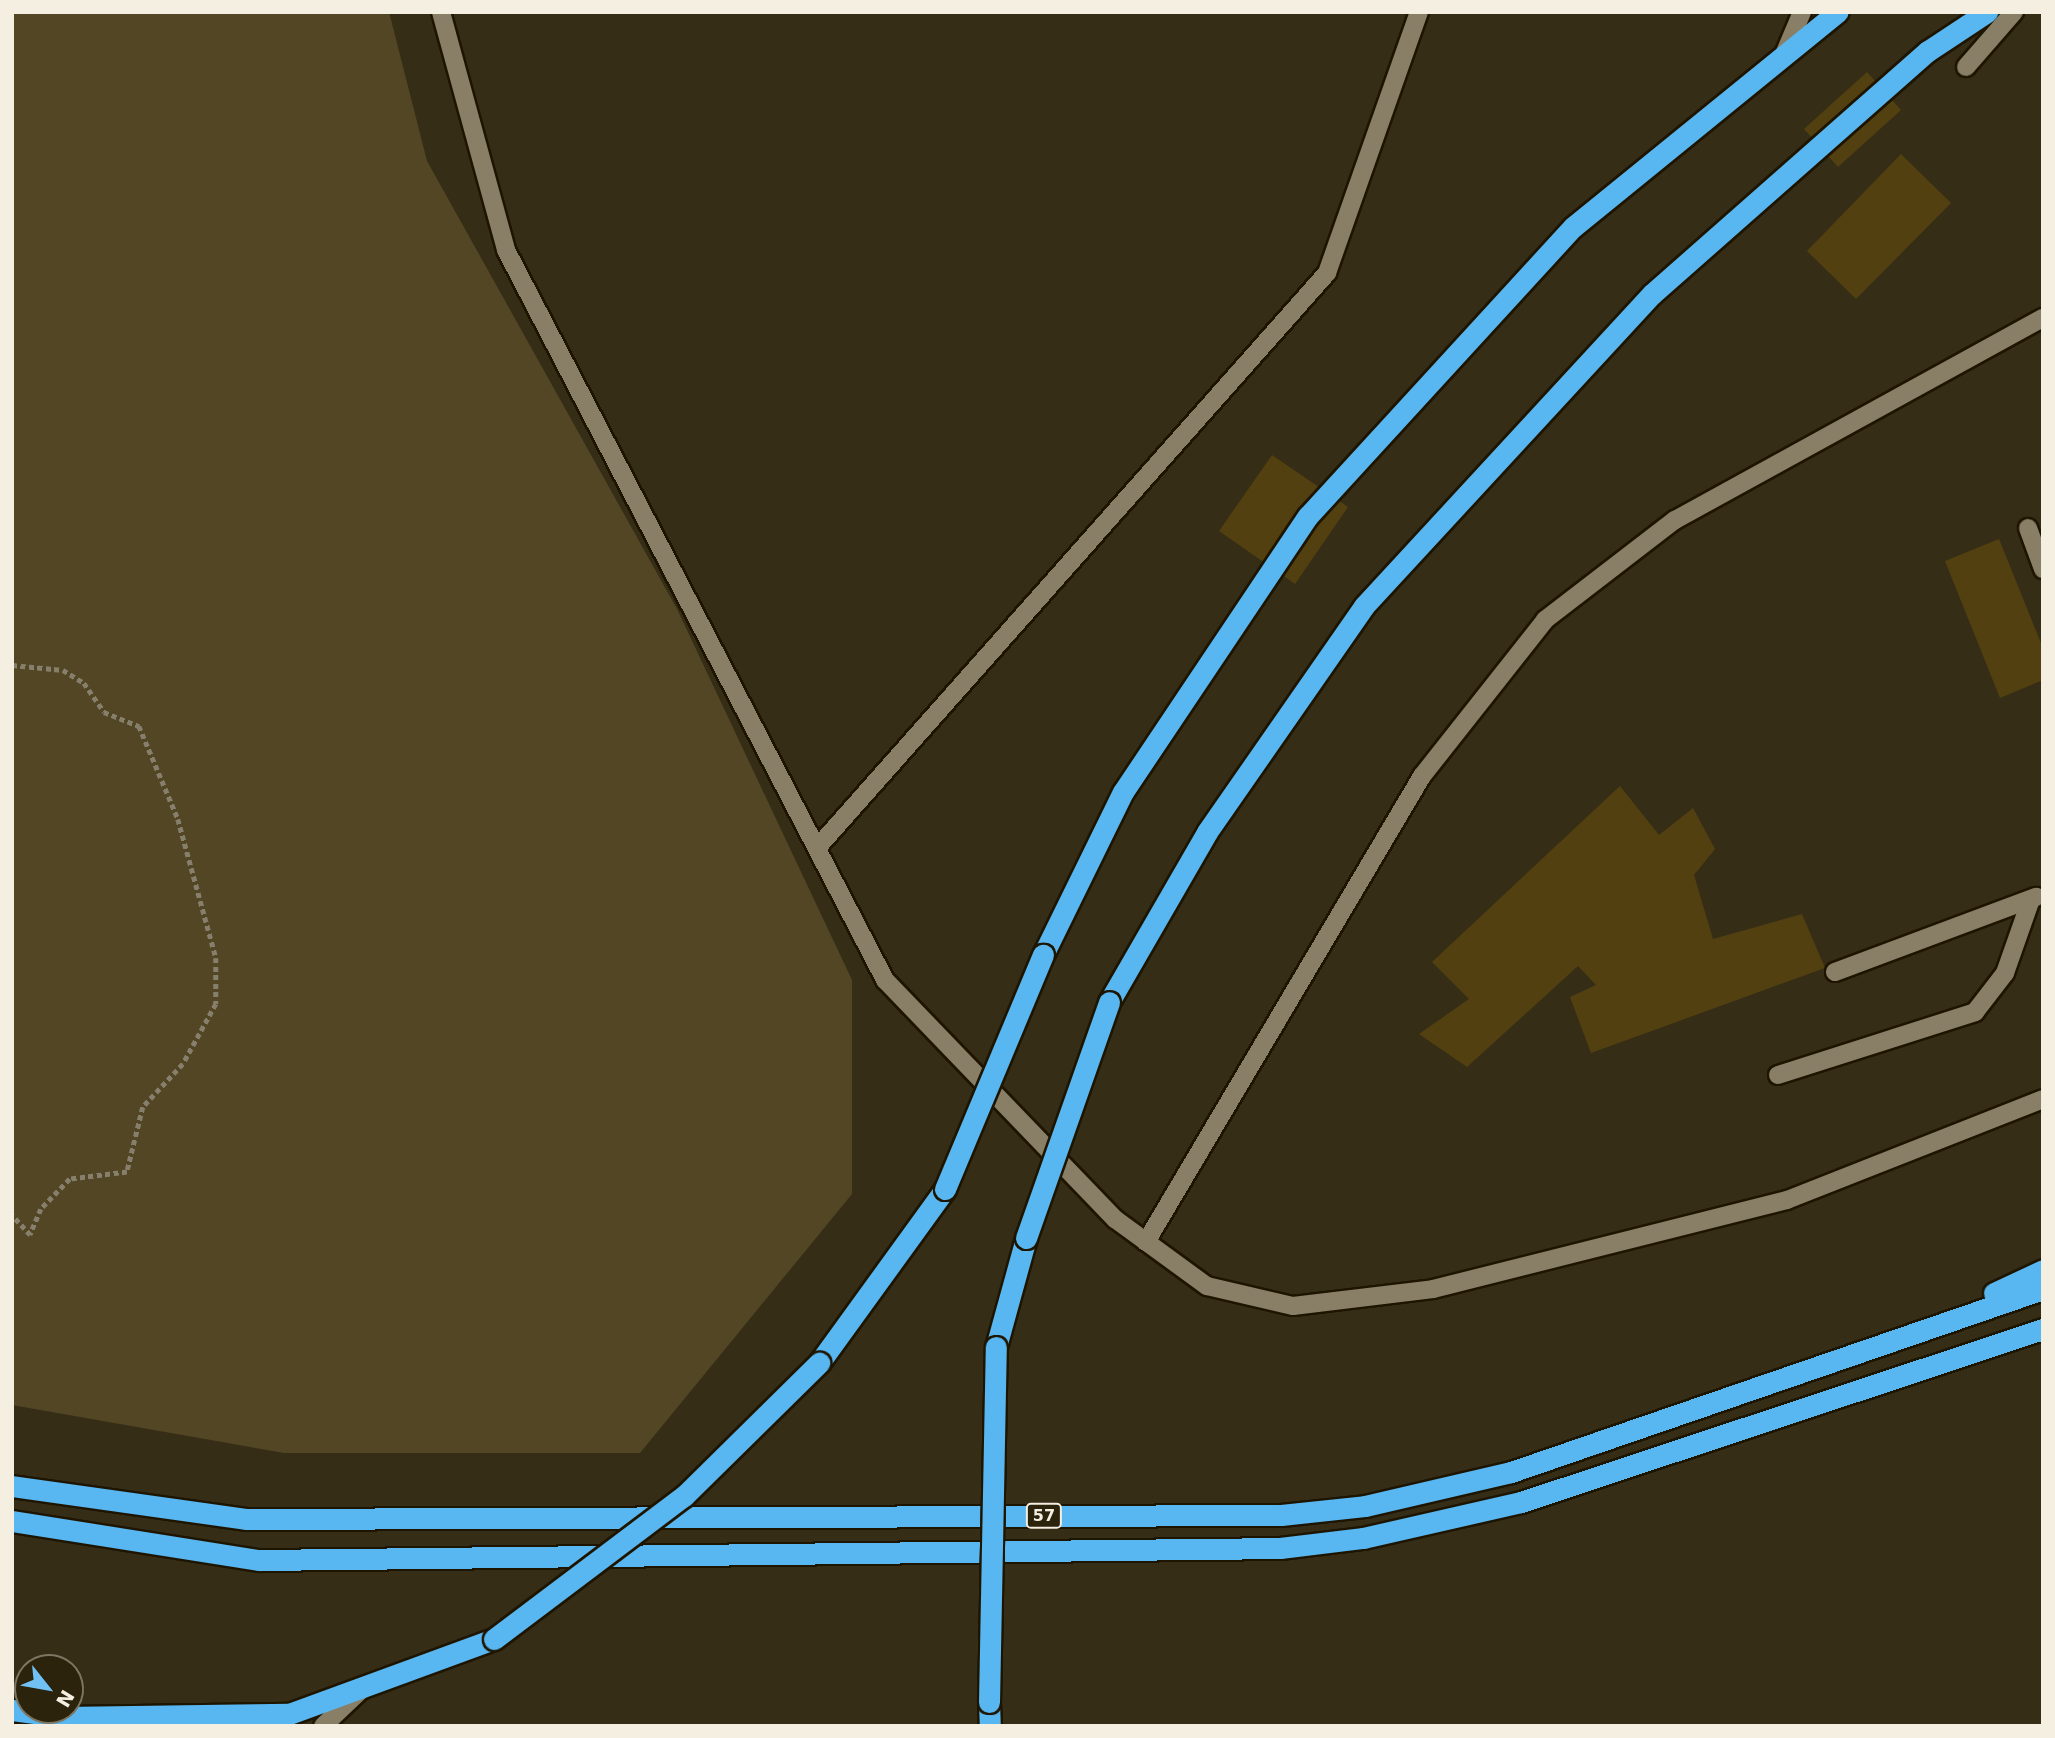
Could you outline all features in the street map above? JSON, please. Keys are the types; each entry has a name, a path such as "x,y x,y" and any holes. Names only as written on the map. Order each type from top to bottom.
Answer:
{"highway":[{"path":"12,1710 62,1717 281,1720 494,1639 684,1496 819,1363 944,1189 1043,955 1123,792 1308,516 1573,227 1838,12"},
{"path":"990,1726 996,1347 1026,1238 1108,1002 1208,832 1364,606 1651,294 1928,51 1987,12"},
{"path":"1911,1334 2043,1270"},
{"name":"57","path":"12,1486 246,1519 1282,1516 1365,1506 1511,1472 2043,1289"},
{"name":"57","path":"12,1521 259,1560 1280,1548 1363,1538 1521,1502 2043,1329"}],"street":[{"path":"441,12 506,250 885,980 1115,1219 1207,1286 1293,1306 1433,1289 1787,1200 2043,1100"},
{"path":"817,848 1327,272 1419,12"},
{"path":"1783,57 1802,12"},
{"path":"1966,67 2014,12"},
{"path":"1146,1241 1422,776 1545,620 1675,520 2043,318"},
{"path":"2028,528 2043,569"},
{"path":"1835,972 2037,897"},
{"path":"1778,1075 1975,1012 2005,973 2037,897"},
{"path":"323,1726 364,1687"}],"path":[{"path":"12,665 63,670 84,683 104,712 139,726 178,819 216,958 216,1003 183,1064 143,1107 127,1172 71,1179 41,1209 30,1235 12,1216"}],"shaded area":[{"path":"12,12 389,12 427,161 677,609 852,980 852,1194 640,1453 284,1453 12,1405"}],"building":[{"path":"1867,72 1901,110 1838,167 1804,129"},
{"path":"1901,154 1951,203 1856,299 1807,251"},
{"path":"1272,455 1348,507 1295,584 1219,531"},
{"path":"1999,539 2043,648 2043,680 2000,698 1945,561"},
{"path":"1620,786 1659,835 1693,808 1715,849 1694,875 1713,939 1802,914 1825,968 1591,1053 1570,997 1596,985 1578,966 1467,1067 1419,1034 1469,999 1432,962"}]}
